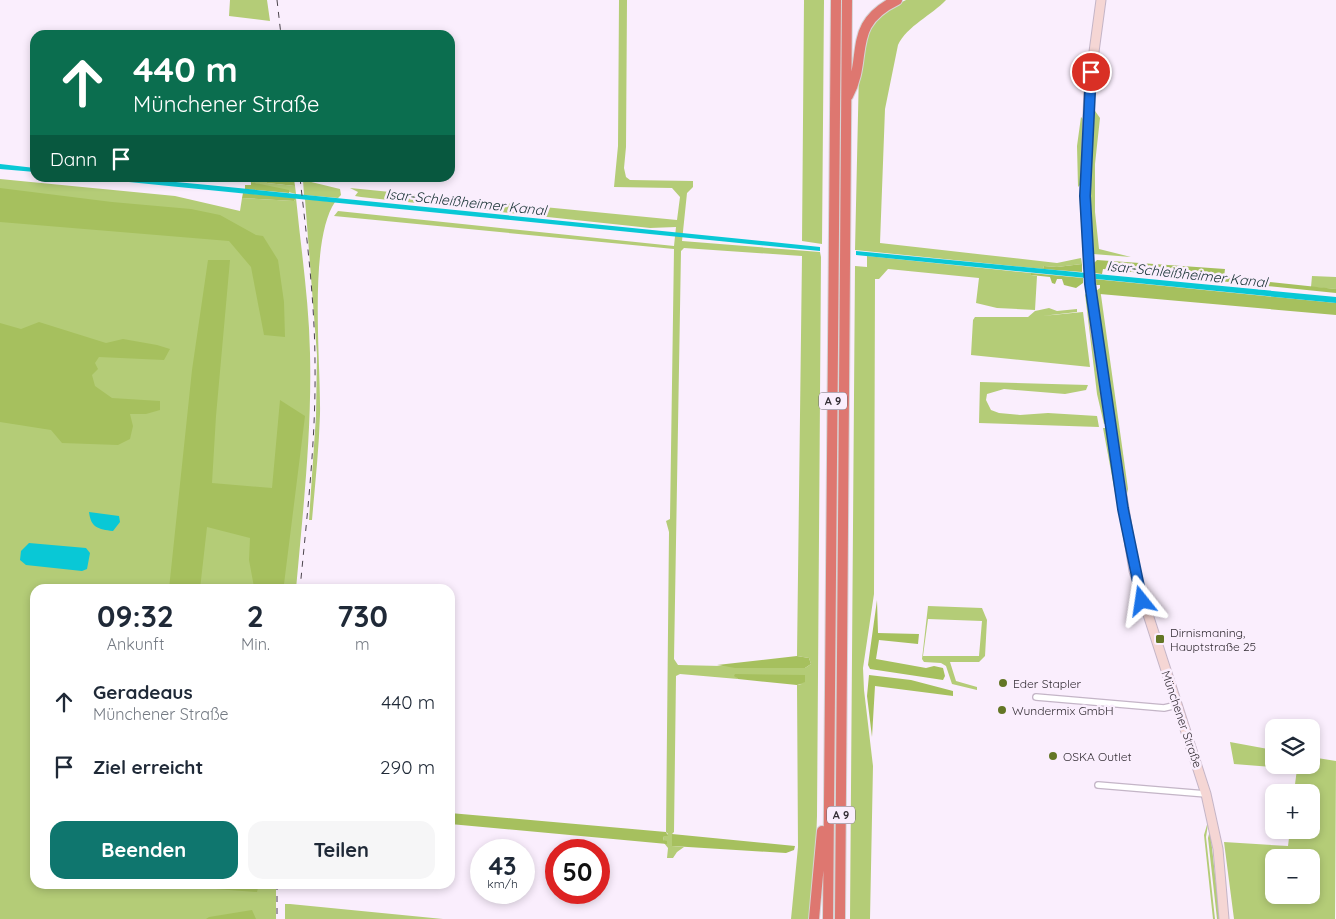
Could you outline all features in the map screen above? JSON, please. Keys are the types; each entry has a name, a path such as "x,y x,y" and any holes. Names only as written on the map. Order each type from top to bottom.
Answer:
{"highway":[{"name":"A 9","path":"828,919 836,0"},
{"name":"A 9","path":"840,919 847,0"},
{"path":"847,99 856,82 859,46 863,33 877,11 897,0"},
{"path":"814,919 822,824 829,801"}],"main road":[{"name":"Münchener Straße","path":"1101,0 1091,67 1087,114 1085,196 1090,284 1130,551 1142,601 1177,705 1204,794 1218,849 1224,919"}],"street":[{"path":"1036,697 1164,708 1177,705"},
{"path":"1098,785 1204,794"}],"green space":[{"path":"230,0 267,0 270,21 229,16"},
{"path":"619,0 627,0 626,147 624,168 626,177 630,180 693,181 693,187 687,193 682,241 820,252 817,816 815,871 809,919 791,919 798,847 797,685 802,685 735,676 738,679 680,674 676,676 674,832 672,834 672,846 684,847 673,858 667,858 668,848 664,843 667,843 663,840 664,836 668,834 666,832 669,532 666,521 670,519 674,249 334,216 338,211 674,246 676,227 650,228 361,197 355,196 358,192 350,188 677,220 680,197 672,188 614,187 618,146","holes":["684,248 802,256 797,656 809,658 811,664 805,668 678,665 674,659 681,251"]},
{"path":"804,0 824,0 822,244 802,241"},
{"path":"906,0 946,0 913,26 898,45 885,109 880,243 1057,263 1081,258 1082,264 1057,267 1044,266 1043,269 855,250 859,70 861,57 867,36 877,20 884,13"},
{"path":"1091,108 1100,118 1095,164 1095,212 1099,249 1131,257 1093,254 1089,194"},
{"path":"1081,117 1084,120 1082,183 1078,187 1077,146"},
{"path":"0,179 175,196 240,211 242,198 294,201 296,198 308,314 310,353 310,412 296,584 30,584 30,889 276,889 276,919 0,919"},
{"path":"250,182 267,182 295,186 296,194"},
{"path":"251,182 289,190 289,193 245,189 245,185 251,185"},
{"path":"294,182 295,186 267,183"},
{"path":"303,182 311,182 340,189 341,195 338,198 304,195"},
{"path":"0,188 112,202 191,209 220,215 256,235 263,236 278,260 284,302 285,337 264,335 251,267 229,241 0,222"},
{"path":"243,193 296,198 294,201 242,198"},
{"path":"305,199 335,202 327,220 321,245 318,304 320,414 312,520 309,520 316,416 317,355"},
{"path":"838,222 842,222 838,704 834,704"},
{"path":"867,256 1031,273 1031,275 1037,276 1035,310 997,308 976,303 979,278 888,269 879,279 875,279 874,594 863,668 873,766 870,919 850,919 855,266 867,267"},
{"path":"208,260 230,260 212,483 272,488 280,400 305,416 284,584 253,584 249,560 250,538 207,527 201,584 170,584 192,370"},
{"path":"1097,260 1225,269 1224,277 1336,289 1336,293 1103,269 1102,274 1094,273 1093,264"},
{"path":"1082,264 1082,272 1043,269 1044,266 1057,267"},
{"path":"1031,273 1083,278 1083,283 1076,288 1064,285 1062,279 1057,279 1055,284 1052,283 1050,277 1031,275"},
{"path":"1312,276 1336,277 1336,289 1311,287"},
{"path":"1094,279 1336,303 1336,315 1100,294 1100,285 1095,285"},
{"path":"1100,288 1128,489 1126,498 1096,311 1096,291"},
{"path":"1085,294 1088,296 1106,423 1104,424 1097,394"},
{"path":"1049,308 1057,311 1077,309 1077,312 1042,316 1083,312 1090,367 971,355 973,320 975,317 1028,317 1035,311"},
{"path":"39,322 106,343 123,339 170,349 164,360 99,357 95,363 98,369 92,375 95,386 112,398 160,401 160,410 146,414 130,414 133,426 130,439 118,445 62,443 51,430 0,422 0,323 21,329"},
{"path":"980,382 1088,385 1086,390 1065,394 1004,389 987,394 986,400 991,410 999,413 1097,416 1099,427 979,423"},
{"path":"1103,428 1107,428 1116,498"},
{"path":"877,600 878,633 919,634 918,644 879,640 876,659 926,668 934,666 943,668 945,676 943,680 870,669 868,665"},
{"path":"928,606 982,608 987,620 985,656 979,662 950,662 956,681 977,687 977,690 952,684 946,666 941,663 924,662 922,659","holes":["928,619 982,621 979,656 923,656"]},
{"path":"797,656 809,658 811,664 805,668 735,668 717,665"},
{"path":"735,674 805,675 805,682 797,685 738,679 734,676"},
{"path":"869,675 911,680 953,691 953,696 875,686 872,737 867,696"},
{"path":"1230,742 1265,748 1265,766 1234,764"},
{"path":"1320,758 1336,761 1335,919 1234,919 1224,842 1288,846 1289,839 1320,839 1320,784 1295,784 1296,774 1320,774"},
{"path":"455,813 666,832 668,836 664,836 663,840 667,841 667,844 455,824"},
{"path":"1209,818 1206,837 1215,919 1213,919 1204,835"},
{"path":"1210,830 1220,919 1217,919 1208,838"},
{"path":"672,834 795,846 794,850 786,853 672,846"},
{"path":"216,889 258,889 257,892"},
{"path":"285,904 290,904 443,919 285,919"},
{"path":"252,910 256,919 206,919 209,917"}],"water":[{"path":"0,164 30,167 30,172 0,169"},
{"path":"129,182 176,182 208,185 820,247 820,251"},
{"path":"856,251 1336,297 1336,303 856,255"},
{"path":"89,512 119,516 120,522 113,531 99,528 91,521"},
{"path":"29,543 86,548 90,553 87,569 82,571 26,565 20,560 21,551"}],"railway":[{"path":"277,0 280,30"},
{"path":"300,182 308,248 315,342 313,450 300,584"},
{"path":"277,889 277,919"}],"place":[{"name":"Dirnismaning, Hauptstraße 25","path":"1160,639"},
{"name":"Eder Stapler","path":"1003,683"},
{"name":"Wundermix GmbH","path":"1002,710"},
{"name":"OSKA Outlet","path":"1053,756"}],"route":[{"path":"1091,72 1087,114 1085,196 1090,284 1100,363 1123,509 1134,571 1142,601"}],"water label":[{"name":"Isar-Schleißheimer Kanal","path":"466,202"},
{"name":"Isar-Schleißheimer Kanal","path":"1187,274"}]}
